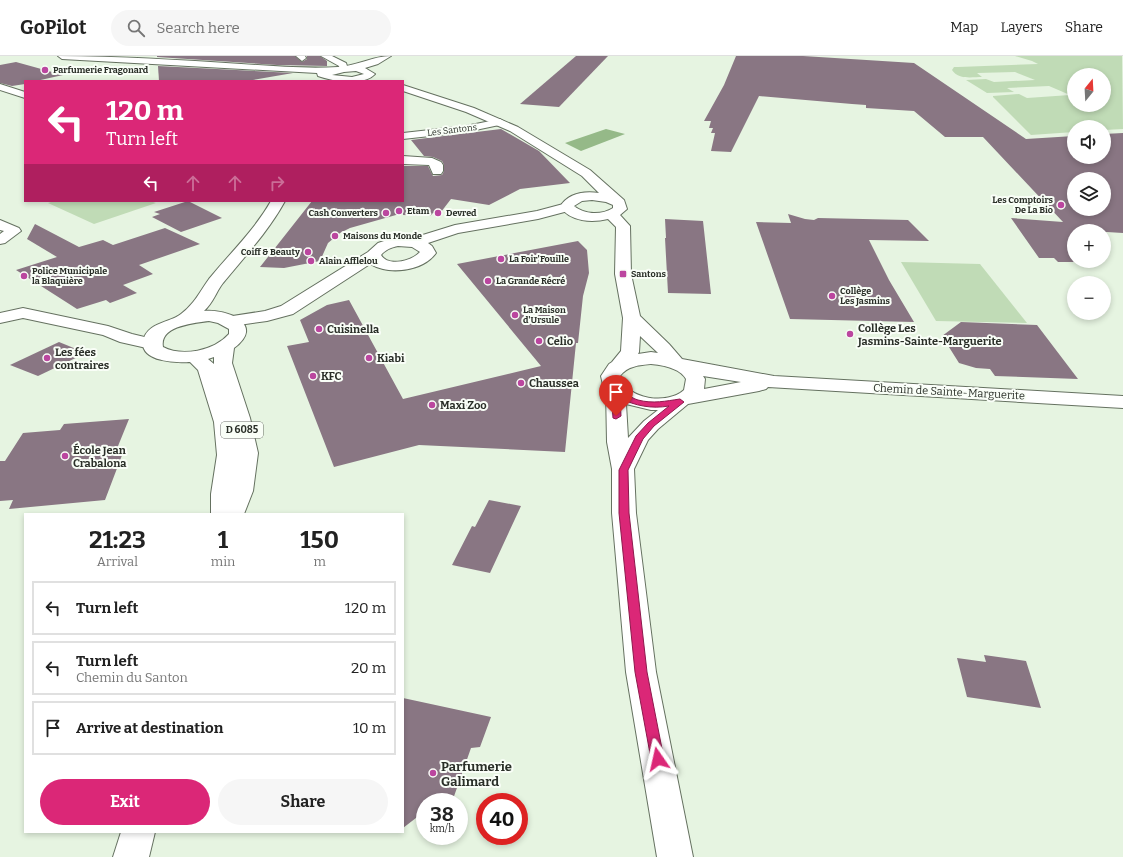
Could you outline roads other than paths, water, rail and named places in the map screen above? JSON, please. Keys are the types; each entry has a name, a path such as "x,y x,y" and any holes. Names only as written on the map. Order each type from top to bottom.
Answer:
{"street":[{"path":"62,56 302,70 363,69 367,76"},
{"path":"324,56 340,63 343,65 344,69"},
{"path":"327,77 326,75 328,73 375,62 387,56"},
{"path":"367,76 375,62"},
{"path":"302,70 342,80 367,76 378,79"},
{"path":"0,87 24,95"},
{"path":"404,88 470,110 500,122 544,146 586,172 614,208 623,226 623,274 632,318 630,352 614,370 610,377 611,384 615,391 618,442 623,470 624,513 641,672 675,857"},
{"name":"Les Santons","path":"404,136 466,129 500,122"},
{"path":"404,160 432,162 437,165 437,171"},
{"path":"583,197 595,182"},
{"path":"420,246 455,229 538,214 567,207 570,202 583,197 601,197 614,208"},
{"name":"D 6085","path":"186,319 203,303 215,282 267,220 277,202"},
{"path":"567,207 570,211 603,224 622,245"},
{"path":"166,326 152,339 151,344 154,350 167,356 195,356 210,352 229,329 287,310 373,255 378,248 398,242 420,246 440,242 464,234 542,220 585,216 614,208"},
{"path":"0,224 14,231 0,240"},
{"path":"108,331 136,330 166,326 186,319 203,316 229,329 274,323 295,315 355,275 374,267 400,265 420,261 428,253 420,246"},
{"path":"373,255 376,261 386,265"},
{"name":"D 6085","path":"232,263 219,303 219,312 229,329 223,363 240,418 247,453 241,491 232,513"},
{"path":"0,305 22,313 108,331 126,338 151,344"},
{"path":"0,318 22,313"},
{"path":"623,470 639,438 651,425 693,392 696,385 695,378 692,374 678,364 664,348 632,318"},
{"name":"D 6085","path":"195,356 206,368 224,422 228,455 223,494 223,513"},
{"name":"Chemin de Sainte-Marguerite","path":"620,365 640,359 651,358 774,382 1123,402"},
{"name":"Chemin de Sainte-Marguerite","path":"615,391 635,402 661,405 774,382"},
{"path":"131,857 138,833"}],"place":[{"name":"Parfumerie Fragonard","path":"45,70"},
{"name":"Les Comptoirs De La Bio","path":"1061,205"},
{"name":"Etam","path":"399,211"},
{"name":"Cash Converters","path":"386,213"},
{"name":"Devred","path":"438,213"},
{"name":"Maisons du Monde","path":"335,236"},
{"name":"Coiff & Beauty","path":"308,252"},
{"name":"La Foir'Fouille","path":"501,259"},
{"name":"Alain Afflelou","path":"311,261"},
{"name":"Santons","path":"623,274"},
{"name":"Police Municipale la Blaquière","path":"24,276"},
{"name":"La Grande Récré","path":"488,281"},
{"name":"Collège Les Jasmins","path":"832,296"},
{"name":"La Maison d'Ursule","path":"515,315"},
{"name":"Cuisinella","path":"319,329"},
{"name":"Collège Les Jasmins-Sainte-Marguerite","path":"850,334"},
{"name":"Celio","path":"539,341"},
{"name":"Les fées contraires","path":"47,358"},
{"name":"Kiabi","path":"369,358"},
{"name":"KFC","path":"313,376"},
{"name":"Chaussea","path":"521,383"},
{"name":"Maxi Zoo","path":"432,405"},
{"name":"École Jean Crabalona","path":"65,456"},
{"name":"Parfumerie Galimard","path":"433,773"}]}
